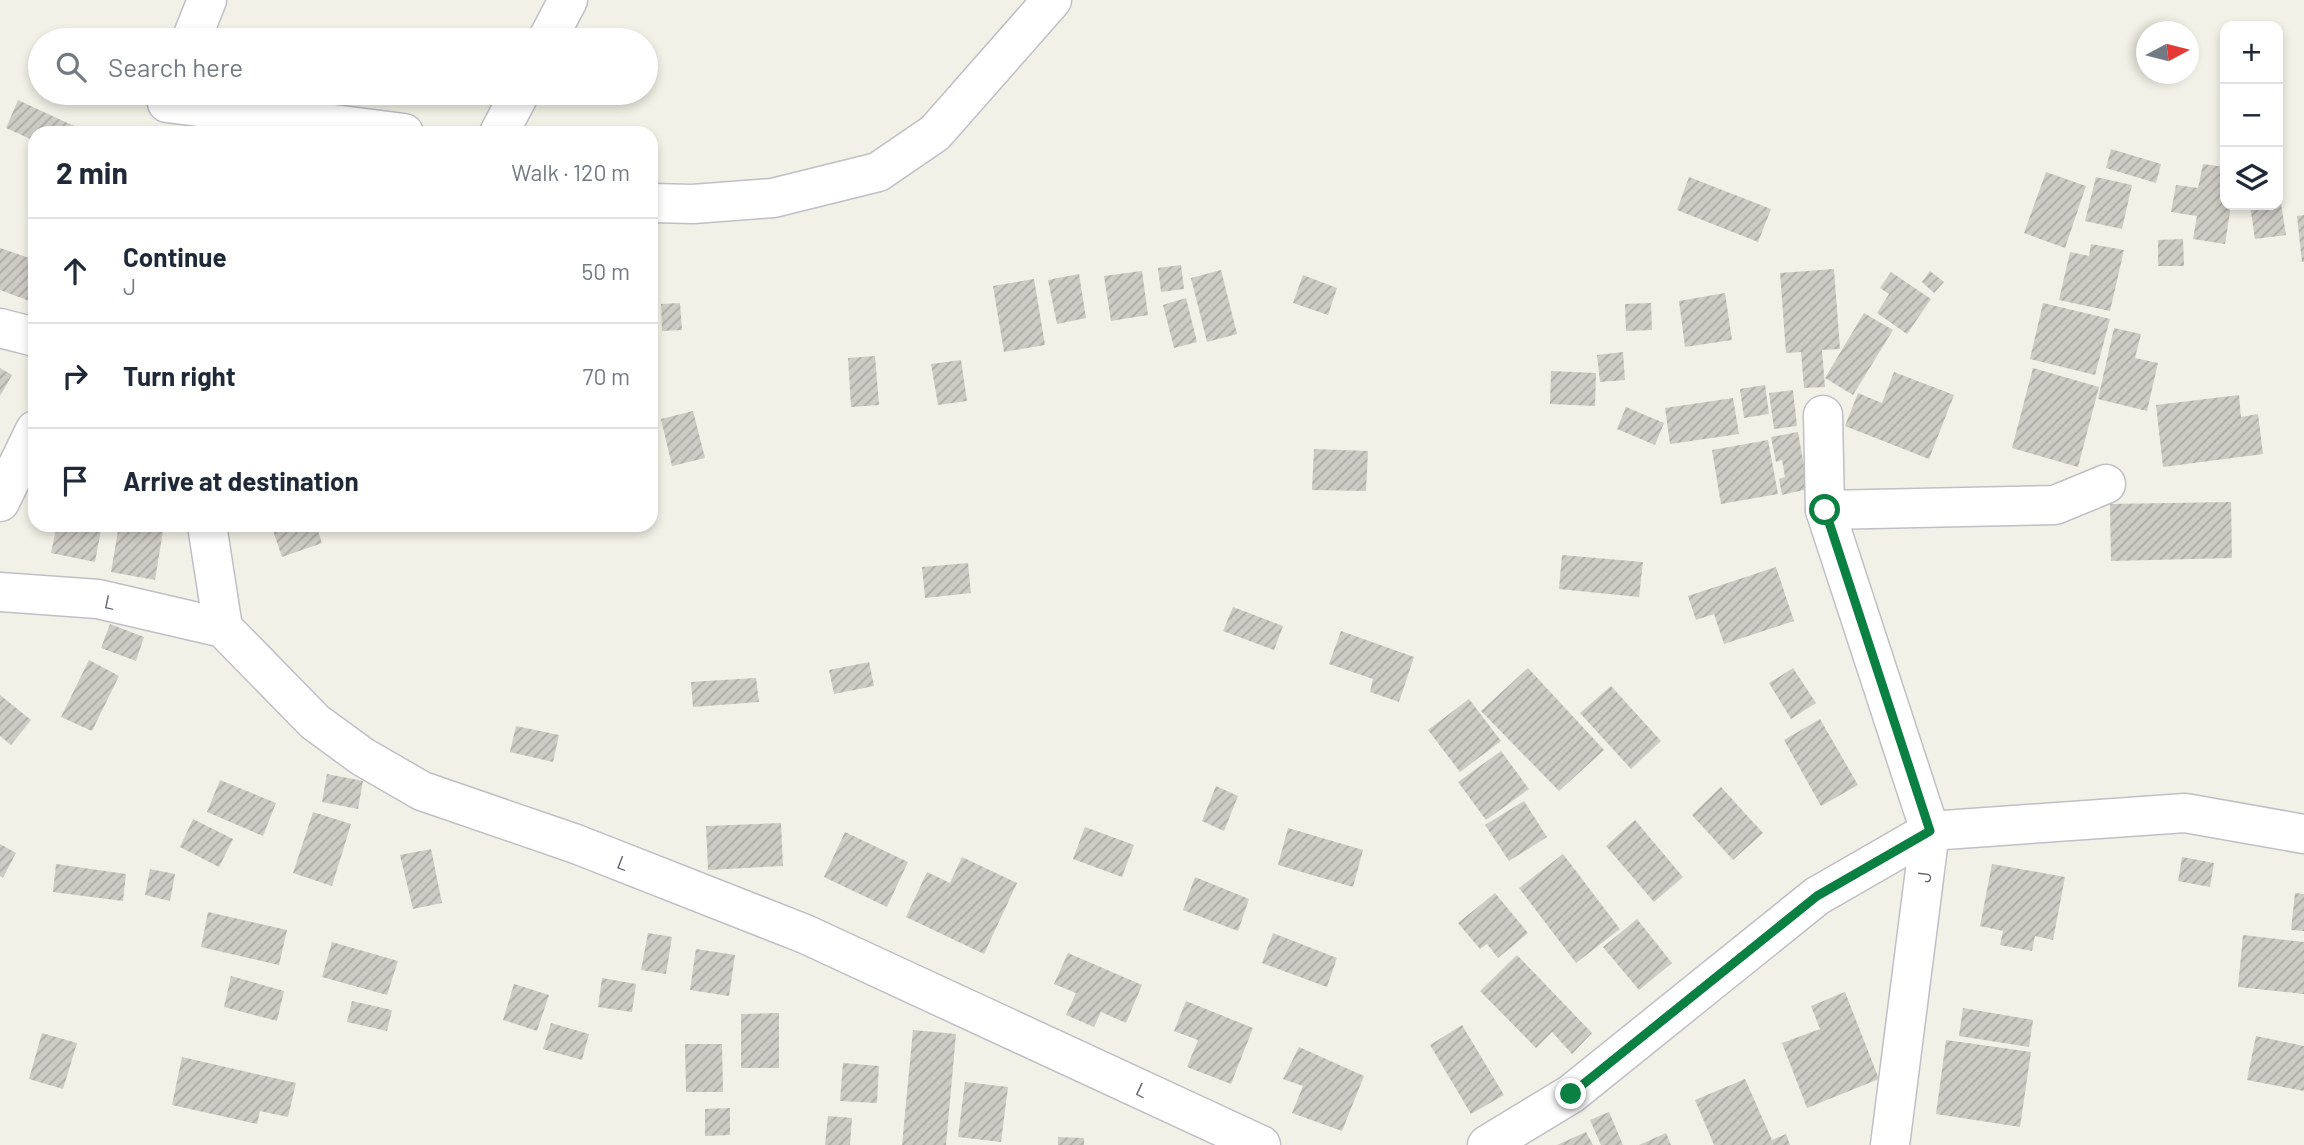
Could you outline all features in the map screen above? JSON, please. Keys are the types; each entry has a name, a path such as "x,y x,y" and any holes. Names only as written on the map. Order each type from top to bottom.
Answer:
{"street":[{"path":"196,28 207,0"},
{"path":"553,28 568,0"},
{"path":"658,203 693,204 773,198 878,172 934,132 1052,0"},
{"path":"503,126 514,105"},
{"path":"166,110 332,126"},
{"path":"0,328 28,335"},
{"name":"J","path":"1823,415 1825,510 1930,831 1890,1145"},
{"path":"0,502 28,444"},
{"path":"1825,510 2055,505 2106,484"},
{"path":"208,532 223,628"},
{"name":"L","path":"0,592 98,600 223,628 315,723 363,757 422,791 576,844 805,934 1261,1145"},
{"path":"1487,1145 1571,1094 1817,896 1930,831 2185,813 2304,834"}],"building":[{"path":"18,100 74,126 28,126 28,138 6,128"},
{"path":"2111,149 2161,164 2156,183 2106,168"},
{"path":"2203,164 2220,166 2220,210 2230,210 2225,244 2193,239 2197,216 2171,212 2176,185 2198,188"},
{"path":"2046,172 2086,186 2065,248 2024,233"},
{"path":"1689,177 1771,209 1758,242 1677,210"},
{"path":"2096,177 2132,185 2122,229 2085,221"},
{"path":"2251,210 2282,210 2286,235 2255,239"},
{"path":"2304,215 2304,262 2302,262 2297,216"},
{"path":"2183,239 2184,266 2158,266 2158,240"},
{"path":"2091,244 2124,250 2110,311 2059,300 2070,252 2089,256"},
{"path":"0,248 28,258 28,300 0,290"},
{"path":"1181,265 1184,289 1161,292 1158,268"},
{"path":"1834,269 1840,349 1822,350 1825,387 1804,388 1801,352 1786,353 1780,273"},
{"path":"1221,270 1237,334 1207,342 1191,278"},
{"path":"1142,271 1148,315 1111,321 1104,276"},
{"path":"1930,271 1944,282 1934,293 1922,282"},
{"path":"1891,272 1931,299 1907,334 1877,313 1889,294 1880,288"},
{"path":"1079,274 1086,318 1057,324 1048,280"},
{"path":"1303,275 1337,288 1328,315 1293,303"},
{"path":"1034,279 1045,345 1004,352 993,286"},
{"path":"1725,293 1732,340 1685,347 1679,301"},
{"path":"1186,298 1197,342 1174,348 1163,305"},
{"path":"680,303 682,330 662,331 661,304"},
{"path":"1651,303 1652,330 1626,331 1625,304"},
{"path":"2043,303 2110,319 2095,375 2030,359"},
{"path":"1864,313 1893,330 1853,395 1825,378"},
{"path":"2114,328 2141,334 2135,358 2158,363 2147,411 2098,399"},
{"path":"1623,352 1625,380 1600,382 1597,355"},
{"path":"875,356 879,405 851,407 848,358"},
{"path":"961,360 967,401 938,405 931,364"},
{"path":"0,368 12,375 0,396"},
{"path":"2033,368 2099,387 2078,467 2012,448"},
{"path":"1551,371 1596,373 1595,406 1550,404"},
{"path":"1894,372 1954,395 1929,459 1845,426 1858,393 1882,403"},
{"path":"1765,385 1769,414 1744,418 1740,389"},
{"path":"1793,390 1797,426 1774,429 1769,393"},
{"path":"2239,395 2241,417 2258,414 2263,454 2163,467 2156,405"},
{"path":"1733,398 1739,434 1670,444 1665,408"},
{"path":"1626,407 1664,423 1655,445 1617,429"},
{"path":"693,411 705,458 672,466 661,419"},
{"path":"1798,432 1808,489 1782,495 1779,479 1785,477 1782,460 1776,462 1771,437"},
{"path":"1768,440 1778,494 1721,504 1712,450"},
{"path":"1314,449 1368,451 1366,491 1312,490"},
{"path":"2231,502 2232,558 2111,561 2110,504"},
{"path":"56,532 101,532 95,562 51,553"},
{"path":"118,532 163,532 155,580 111,572"},
{"path":"273,532 318,532 322,543 282,557"},
{"path":"1562,555 1643,562 1639,597 1559,589"},
{"path":"968,563 971,593 925,598 922,567"},
{"path":"1776,567 1794,621 1724,644 1714,614 1696,620 1688,596"},
{"path":"1233,607 1283,626 1274,650 1223,631"},
{"path":"110,624 144,637 136,661 101,648"},
{"path":"1341,631 1414,657 1399,702 1370,692 1373,679 1329,664"},
{"path":"89,660 119,676 92,731 61,717"},
{"path":"869,662 874,686 834,694 829,670"},
{"path":"1528,668 1604,750 1559,791 1481,711"},
{"path":"1793,668 1816,703 1791,719 1769,683"},
{"path":"756,678 759,702 693,707 691,682"},
{"path":"1611,686 1661,741 1631,769 1580,713"},
{"path":"0,695 31,720 11,745 0,736"},
{"path":"1469,699 1501,741 1460,772 1428,730"},
{"path":"1820,719 1858,785 1821,806 1784,740"},
{"path":"516,726 559,735 553,762 510,752"},
{"path":"1501,751 1529,789 1486,820 1458,782"},
{"path":"327,774 363,781 358,809 322,802"},
{"path":"220,780 276,803 263,836 207,812"},
{"path":"1216,786 1238,796 1224,831 1202,821"},
{"path":"1721,787 1763,833 1733,860 1692,815"},
{"path":"1524,801 1547,837 1509,861 1485,825"},
{"path":"313,812 351,824 332,886 293,873"},
{"path":"193,819 233,839 219,867 180,847"},
{"path":"1635,820 1683,877 1654,902 1606,846"},
{"path":"781,823 783,866 708,870 706,826"},
{"path":"1085,827 1134,845 1122,877 1073,859"},
{"path":"1288,828 1363,850 1353,887 1278,865"},
{"path":"845,832 908,862 887,907 824,877"},
{"path":"0,844 16,853 3,878 0,876"},
{"path":"431,849 442,903 413,909 400,855"},
{"path":"1563,854 1620,929 1576,963 1519,888"},
{"path":"962,857 1017,883 984,954 906,917 927,872 950,883"},
{"path":"2182,857 2214,863 2210,887 2178,881"},
{"path":"56,864 126,874 123,901 53,892"},
{"path":"1992,864 2065,877 2053,940 2035,936 2032,951 2000,945 2003,931 1980,926"},
{"path":"150,869 175,874 170,901 145,895"},
{"path":"1195,877 1249,899 1238,931 1183,910"},
{"path":"1495,893 1528,933 1498,958 1487,944 1480,949 1458,923"},
{"path":"2295,893 2304,894 2304,931 2291,930"},
{"path":"208,912 287,930 279,965 201,947"},
{"path":"1637,919 1672,963 1639,990 1603,947"},
{"path":"648,933 672,937 666,974 641,970"},
{"path":"1273,933 1337,958 1327,987 1262,963"},
{"path":"2243,935 2304,942 2304,994 2238,987"},
{"path":"332,942 398,961 387,995 322,977"},
{"path":"696,949 735,955 729,996 690,990"},
{"path":"1068,953 1142,985 1126,1023 1101,1012 1094,1027 1066,1015 1076,993 1054,984"},
{"path":"1517,955 1592,1033 1572,1054 1552,1032 1536,1048 1480,991"},
{"path":"231,976 284,991 277,1021 224,1007"},
{"path":"602,978 636,984 632,1012 598,1007"},
{"path":"514,984 549,995 537,1031 503,1020"},
{"path":"1845,992 1879,1079 1807,1108 1782,1043 1820,1029 1811,1006"},
{"path":"352,1001 392,1010 387,1031 347,1022"},
{"path":"1186,1001 1253,1028 1231,1084 1187,1067 1198,1040 1174,1031"},
{"path":"1963,1008 2033,1020 2029,1047 1959,1036"},
{"path":"779,1013 779,1068 741,1068 741,1014"},
{"path":"551,1023 589,1034 582,1060 543,1049"},
{"path":"1462,1025 1504,1095 1471,1114 1430,1045"},
{"path":"913,1030 956,1034 946,1145 902,1145"},
{"path":"42,1033 77,1043 63,1089 29,1079"},
{"path":"2256,1036 2304,1046 2304,1091 2247,1080"},
{"path":"1946,1040 2031,1052 2020,1127 1936,1114"},
{"path":"685,1044 722,1044 723,1092 686,1092"},
{"path":"1299,1047 1364,1076 1342,1131 1292,1113 1303,1086 1283,1079"},
{"path":"182,1057 296,1083 288,1117 260,1111 257,1124 172,1105"},
{"path":"843,1063 879,1066 877,1103 840,1101"},
{"path":"1745,1079 1772,1140 1786,1134 1790,1145 1714,1145 1695,1100"},
{"path":"965,1082 1008,1087 1001,1142 958,1137"},
{"path":"730,1108 730,1135 705,1136 705,1109"},
{"path":"1609,1112 1623,1145 1601,1145 1590,1120"},
{"path":"828,1116 852,1118 850,1145 825,1145"},
{"path":"1586,1132 1593,1145 1557,1145"},
{"path":"1666,1133 1671,1145 1639,1145"},
{"path":"1058,1137 1084,1138 1084,1145 1058,1145"}],"route":[{"path":"1571,1094 1817,896 1930,831 1825,510"}]}
